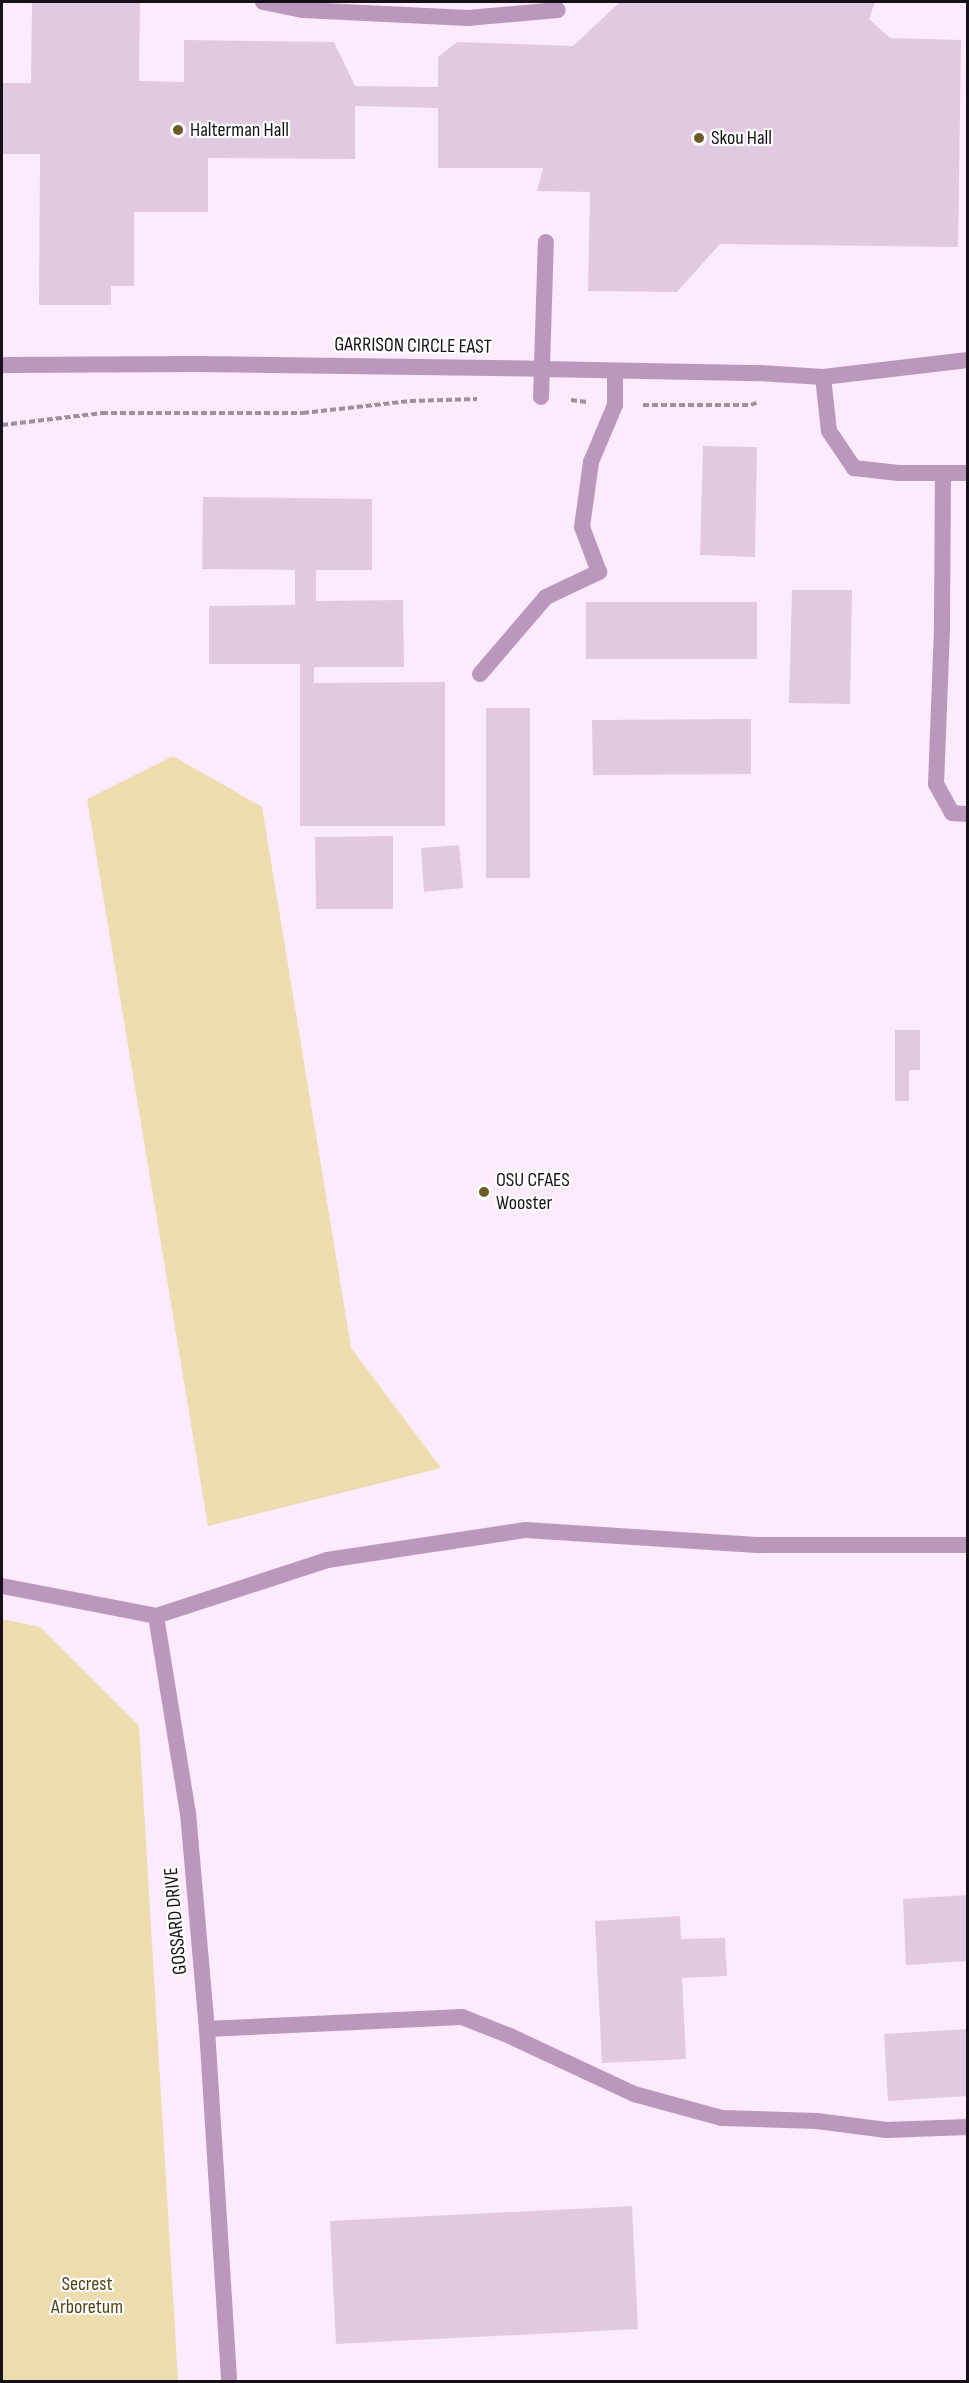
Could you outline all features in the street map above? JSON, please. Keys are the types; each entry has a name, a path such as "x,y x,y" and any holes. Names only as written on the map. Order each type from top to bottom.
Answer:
{"lane":[{"path":"263,2 303,10 468,18 558,10"},
{"path":"541,397 546,242"},
{"name":"GARRISON CIRCLE EAST","path":"2,365 197,364 542,369 760,373 823,377 968,360"},
{"path":"480,674 546,597 599,572 582,528 591,462 615,405 615,372"},
{"path":"823,377 829,431 854,468 899,474 968,473"},
{"path":"943,474 942,629 936,784 952,813 968,814"},
{"path":"2,1586 156,1616 327,1560 526,1530 761,1545 968,1545"},
{"name":"GOSSARD DRIVE","path":"156,1616 188,1813 207,2029 229,2382"},
{"path":"207,2029 462,2017 510,2036 634,2094 722,2118 817,2121 886,2130 968,2127"}],"path":[{"path":"541,397 615,405 751,405 761,401"},
{"path":"2,425 102,413 303,413 410,401 482,399"}],"green space":[{"path":"173,756 262,807 351,1348 441,1468 208,1526 87,799"},
{"name":"Secrest Arboretum","path":"2,1619 40,1627 139,1726 178,2381 2,2381"}],"building":[{"name":"Skou Hall","path":"32,2 140,2 139,81 184,82 184,40 334,42 355,86 438,87 438,57 457,42 573,46 620,2 875,2 869,19 890,38 961,40 958,247 720,244 677,292 588,291 590,192 537,191 543,168 438,168 438,108 355,106 355,159 208,158 208,212 134,212 134,286 111,286 111,305 39,305 40,154 2,154 2,83 31,83"},
{"path":"703,446 757,447 755,557 700,555"},
{"path":"203,497 372,499 372,570 316,570 316,601 403,600 404,667 314,667 314,683 445,682 445,826 300,826 300,664 209,664 209,606 295,605 295,570 202,569"},
{"path":"792,590 852,590 850,704 789,703"},
{"path":"586,602 757,602 757,659 586,659"},
{"path":"486,708 530,708 530,878 486,878"},
{"path":"751,719 751,774 593,775 592,720"},
{"path":"393,836 393,909 316,909 315,837"},
{"path":"459,845 463,888 424,892 421,848"},
{"path":"895,1030 920,1030 920,1070 909,1070 909,1101 895,1101"},
{"path":"968,1895 968,1961 906,1965 903,1899"},
{"path":"680,1916 681,1939 725,1938 727,1976 682,1978 686,2059 602,2063 595,1921"},
{"path":"968,2029 968,2096 888,2101 884,2034"},
{"path":"632,2206 638,2329 336,2344 330,2221"}],"place":[{"name":"Halterman Hall","path":"178,130"},
{"name":"Skou Hall","path":"699,138"},
{"name":"OSU CFAES Wooster","path":"484,1192"}]}
